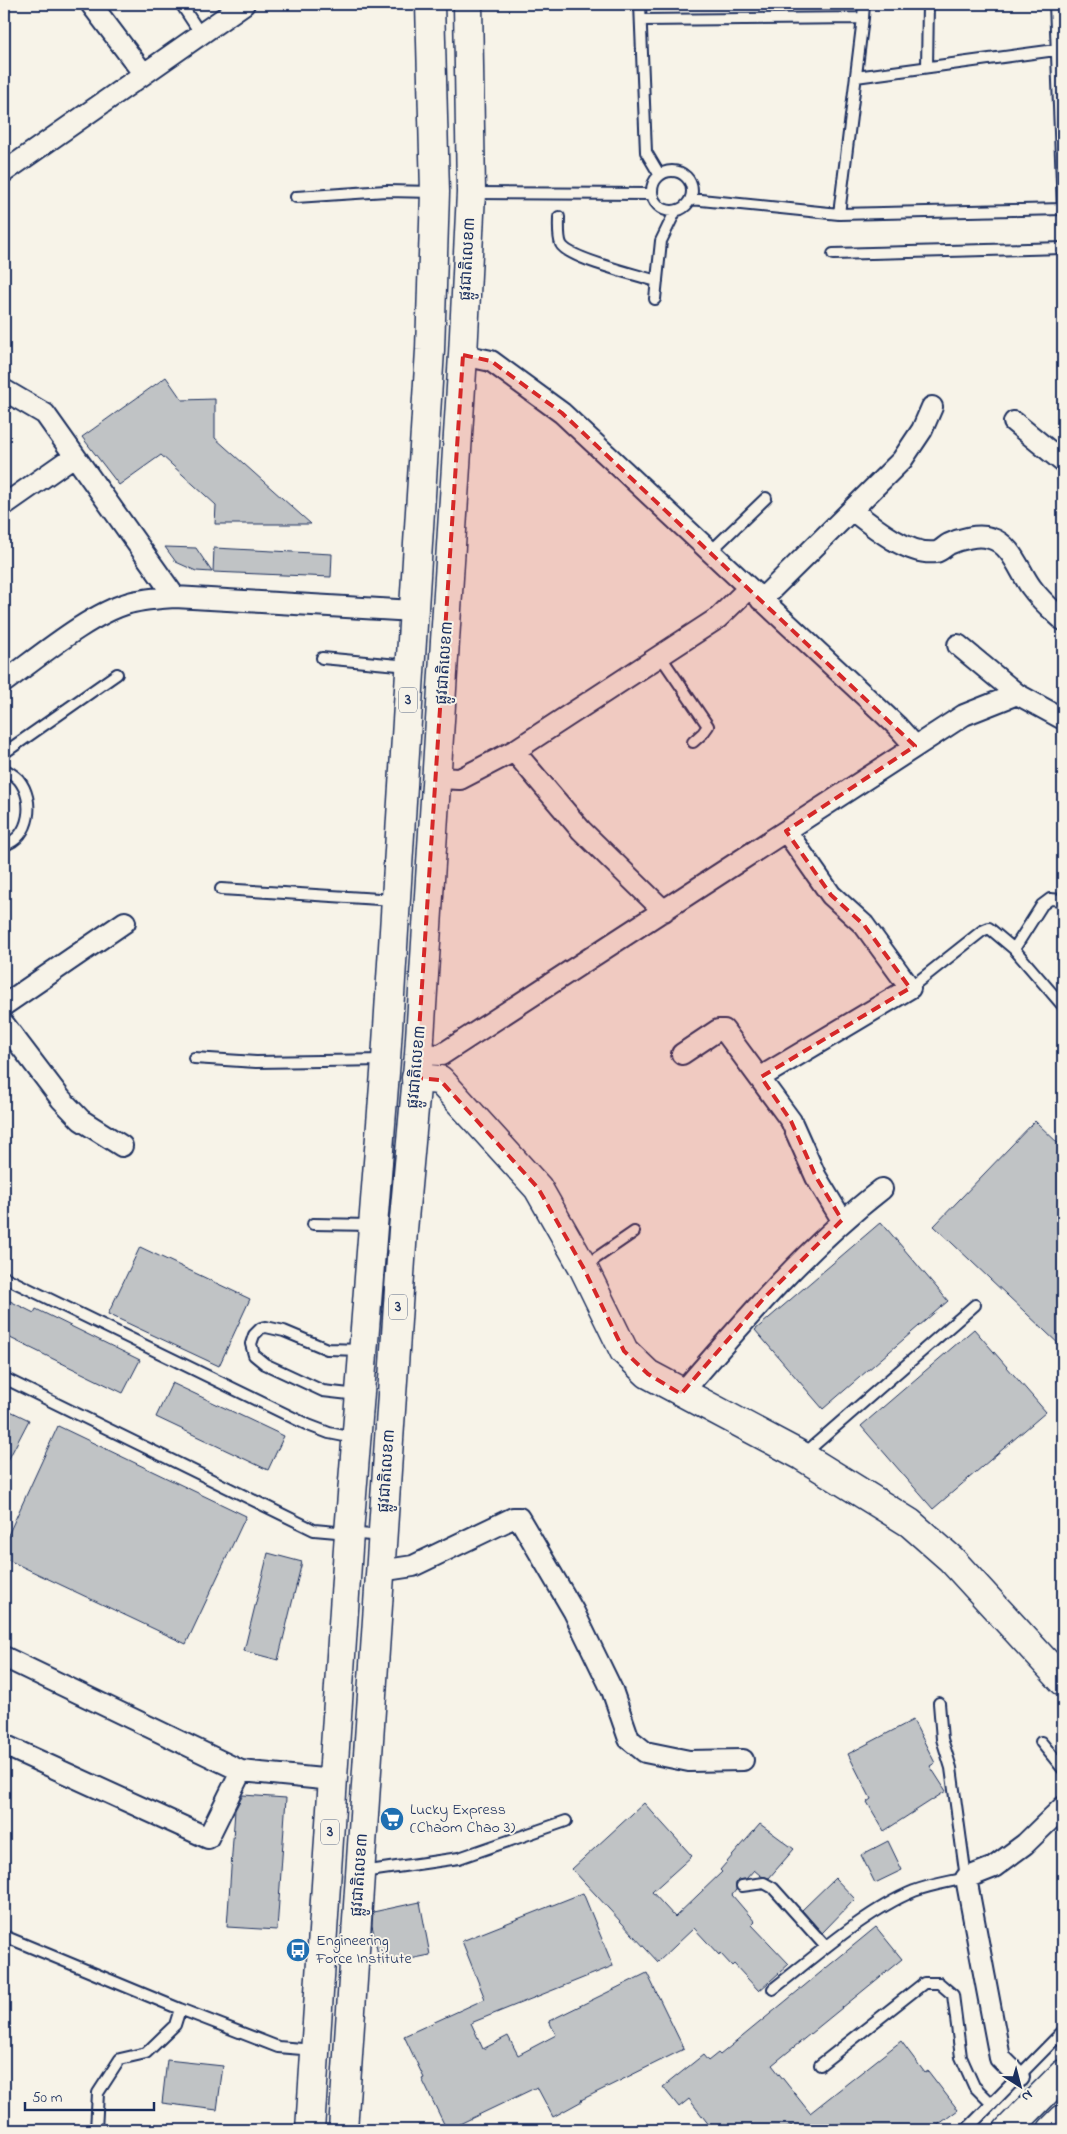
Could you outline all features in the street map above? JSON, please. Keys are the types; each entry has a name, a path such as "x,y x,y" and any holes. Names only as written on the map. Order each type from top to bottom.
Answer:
{"main road":[{"name":"ផ្លូវជាតិលេខ៣","path":"310,2130 349,1533 386,1060 430,350 435,192 430,4"},
{"name":"ផ្លូវជាតិលេខ៣","path":"343,2130 380,1571 429,1067 437,778 471,193 468,4"},
{"path":"429,1067 538,1188 584,1267 624,1351 648,1374 681,1394 802,1456 910,1523 951,1559 1063,1681"},
{"path":"1008,2130 1063,2074"},
{"path":"1052,2130 1063,2119"}],"street":[{"path":"91,4 143,73"},
{"path":"4,172 244,4"},
{"path":"463,355 491,360 562,413 898,726 915,746"},
{"path":"4,390 45,414 175,597"},
{"path":"437,778 460,779 514,751 755,594 852,510 902,460 922,430 932,407"},
{"path":"1014,422 1063,462"},
{"path":"4,506 74,456"},
{"path":"852,510 880,532 916,550 937,552 949,544 971,537 991,538 1009,551 1030,586 1044,603 1063,620"},
{"path":"4,682 101,616 127,604 151,598 175,597 414,611"},
{"path":"958,645 1017,694 1063,719"},
{"path":"429,1067 915,746 964,716 1017,694"},
{"path":"514,751 581,830 664,911"},
{"path":"761,1077 910,988 864,924 831,895 786,831"},
{"path":"4,1005 125,922"},
{"path":"4,1024 61,1099 81,1120 122,1146"},
{"path":"682,1054 718,1030 724,1030 761,1077 791,1121 816,1177 842,1220"},
{"path":"681,1394 764,1298 842,1220 882,1189"},
{"path":"380,1571 413,1566 514,1518 519,1518 574,1612 612,1690 629,1739 645,1752 689,1761 744,1760"},
{"path":"4,1657 241,1771 333,1780"},
{"path":"4,1745 208,1838 241,1771"},
{"path":"1019,2077 1000,2058 966,1878 994,1866 1010,1855 1025,1844 1063,1807"}],"lane":[{"path":"181,4 200,33"},
{"path":"640,4 646,152 660,174"},
{"path":"839,214 864,4"},
{"path":"927,67 928,4"},
{"path":"691,199 839,214 1063,209 1059,49 1055,4"},
{"path":"641,20 863,18"},
{"path":"856,77 1059,49"},
{"path":"669,170 680,172 689,178 693,188 691,199 685,207 675,212 664,210 656,204 652,194 653,183 660,174 669,170"},
{"path":"296,197 386,191 435,192"},
{"path":"471,193 652,194"},
{"path":"656,299 661,241 675,212"},
{"path":"559,217 560,243 565,250 586,259 657,281"},
{"path":"833,254 1063,248"},
{"path":"710,552 766,498"},
{"path":"661,657 708,726 693,742"},
{"path":"322,658 410,666"},
{"path":"4,753 117,674"},
{"path":"4,769 19,779 28,795 29,814 22,831 9,844 4,845"},
{"path":"221,889 396,900"},
{"path":"1014,949 1042,905 1050,899 1063,900"},
{"path":"910,988 982,931 989,928 1014,949 1063,1006"},
{"path":"194,1058 256,1062 386,1060"},
{"path":"313,1224 373,1225"},
{"path":"584,1267 634,1232"},
{"path":"4,1277 308,1425 329,1433 356,1439"},
{"path":"802,1456 975,1305"},
{"path":"359,1395 323,1392 265,1364 254,1355 251,1344 254,1335 266,1326 284,1331 327,1349 362,1350"},
{"path":"4,1378 314,1530 383,1536"},
{"path":"773,1989 826,1947 882,1908 914,1891 966,1878 951,1768 942,1739 939,1703"},
{"path":"1041,1742 1063,1769"},
{"path":"360,1872 459,1858 566,1821"},
{"path":"742,1886 764,1883 774,1888 826,1947"},
{"path":"4,1936 180,2009 278,2047 315,2050"},
{"path":"820,2065 924,1983 939,1983 953,1995 961,2057 974,2086 992,2104"},
{"path":"96,2130 98,2092 120,2059 146,2053 175,2025 180,2009"},
{"path":"966,2130 1063,2032"}],"highlighted area":[{"path":"463,355 491,361 562,413 915,746 786,831 831,895 864,925 910,988 761,1077 791,1121 816,1177 842,1220 764,1298 681,1394 648,1374 624,1351 583,1267 538,1188 440,1080 416,1078"}],"building":[{"path":"166,377 182,400 215,399 215,438 311,524 215,524 216,505 161,455 119,485 82,437"},
{"path":"165,547 196,548 212,572 196,571 176,562"},
{"path":"214,548 332,554 331,577 213,572"},
{"path":"1035,1121 1063,1148 1063,1348 934,1226"},
{"path":"881,1222 948,1301 823,1409 755,1330"},
{"path":"140,1247 250,1299 219,1366 108,1314"},
{"path":"4,1298 34,1313 36,1309 140,1360 123,1393 4,1335"},
{"path":"974,1329 1046,1412 933,1509 861,1426"},
{"path":"172,1383 284,1436 268,1470 156,1417"},
{"path":"4,1408 29,1420 4,1468"},
{"path":"58,1426 246,1516 186,1644 4,1558 4,1544"},
{"path":"268,1553 302,1562 278,1660 244,1651"},
{"path":"913,1720 935,1763 930,1766 946,1791 884,1831 867,1802 871,1799 848,1754"},
{"path":"243,1795 286,1798 277,1930 227,1927 235,1810"},
{"path":"644,1803 692,1856 652,1892 675,1917 722,1872 720,1870 760,1824 794,1849 769,1878 761,1876 754,1870 746,1879 738,1880 736,1890 732,1895 755,1922 752,1925 789,1964 759,1991 734,1964 732,1966 720,1953 719,1955 694,1928 658,1962 572,1869"},
{"path":"888,1841 902,1870 875,1883 861,1855"},
{"path":"835,1878 855,1899 822,1933 802,1910"},
{"path":"583,1893 613,1966 471,2023 483,2049 508,2036 518,2055 556,2035 549,2021 647,1973 684,2049 581,2100 553,2117 537,2087 447,2130 422,2079 424,2078 404,2036 485,1999 462,1941"},
{"path":"420,1902 430,1955 380,1965 372,1925 373,1912"},
{"path":"876,1927 902,1959 772,2065 810,2113 901,2041 925,2073 928,2071 958,2110 931,2130 795,2130 791,2125 784,2130 713,2130 689,2099 679,2107 663,2087 703,2055 708,2061 718,2053 720,2055"},
{"path":"167,2060 223,2066 217,2110 162,2103"}],"place":[{"name":"Lucky Express (Chaom Chao 3)","path":"392,1819"},
{"name":"Engineering Force Institute","path":"298,1950"}]}
